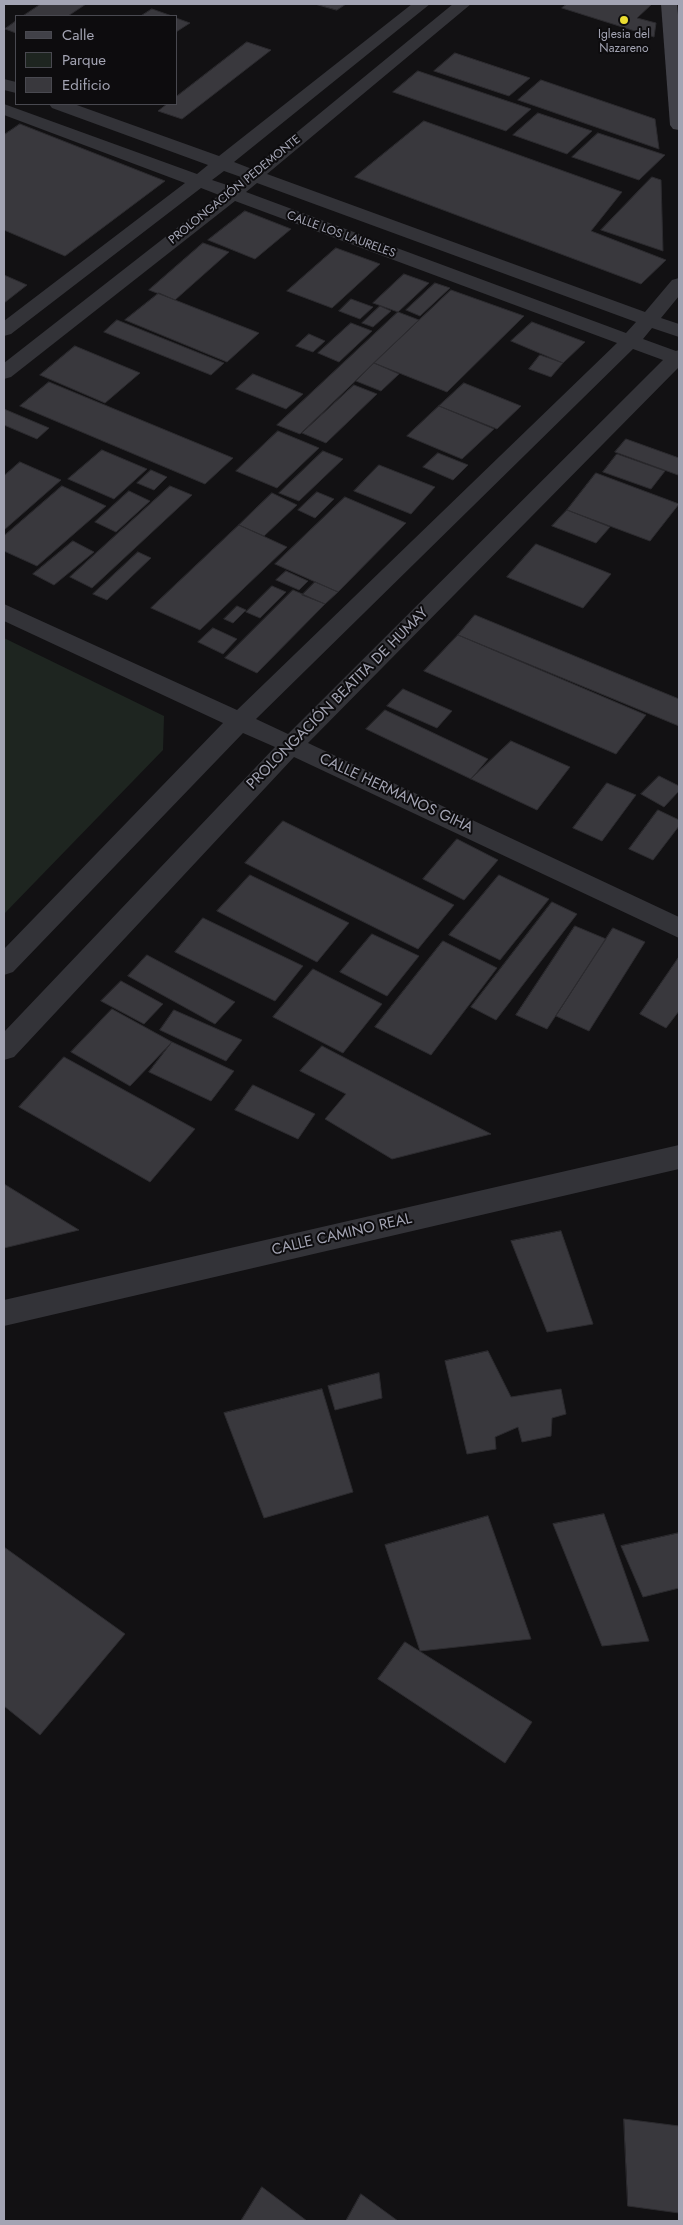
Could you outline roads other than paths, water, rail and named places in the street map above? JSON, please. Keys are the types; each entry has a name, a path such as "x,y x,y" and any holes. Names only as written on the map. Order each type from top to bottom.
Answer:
{"main road":[{"path":"669,4 679,125"}],"street":[{"name":"PROLONGACIÓN PEDEMONTE","path":"4,330 198,182 422,4"},
{"name":"PROLONGACIÓN PEDEMONTE","path":"4,373 232,194 463,4"},
{"name":"CALLE LOS LAURELES","path":"61,105 679,331"},
{"name":"CALLE LOS LAURELES","path":"4,109 678,358"},
{"path":"4,965 240,721 630,341 679,284"},
{"name":"PROLONGACIÓN BEATITA DE HUMAY","path":"4,1049 291,745 678,358"},
{"name":"CALLE HERMANOS GIHA","path":"4,612 679,928"},
{"name":"CALLE CAMINO REAL","path":"4,1314 679,1157"}],"place":[{"name":"Iglesia del Nazareno","path":"624,20"}]}
